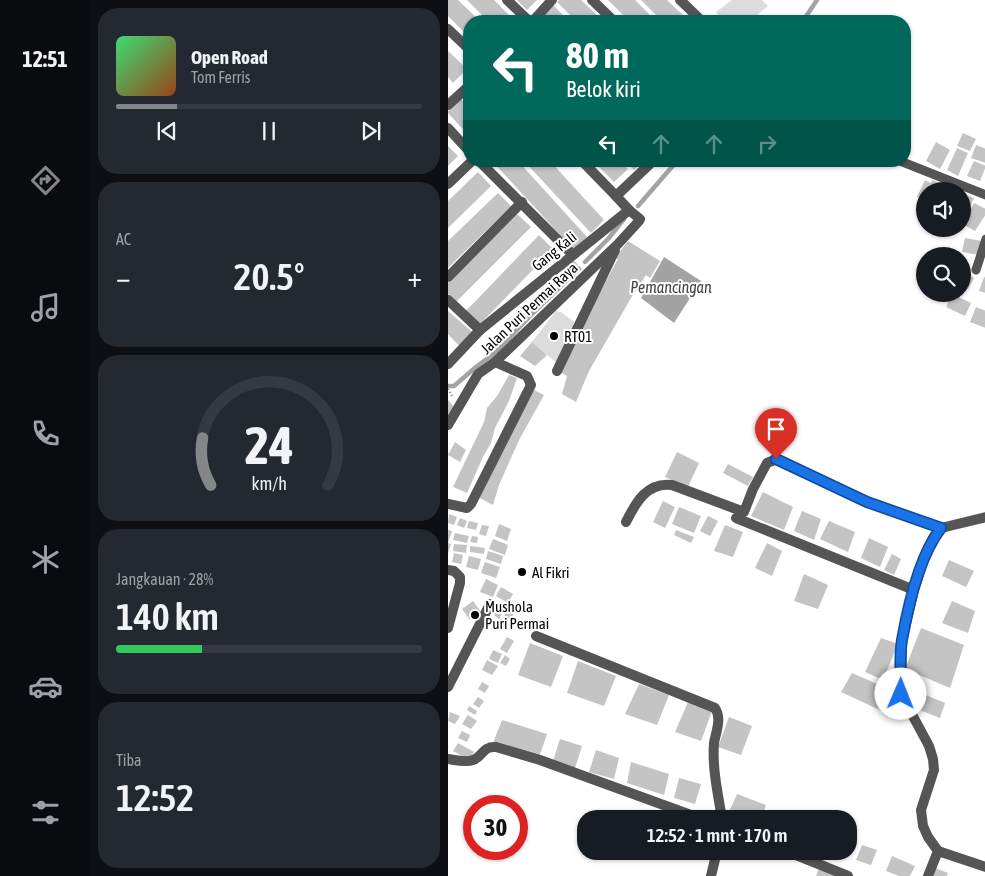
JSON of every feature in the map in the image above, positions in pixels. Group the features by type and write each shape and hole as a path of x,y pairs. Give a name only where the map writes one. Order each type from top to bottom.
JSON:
{"street":[{"path":"506,0 524,15"},
{"path":"537,15 552,0"},
{"path":"592,0 608,15"},
{"path":"680,0 696,15"},
{"path":"448,29 463,44"},
{"path":"448,105 463,91"},
{"path":"448,128 463,144"},
{"path":"448,184 466,167"},
{"path":"485,167 573,255"},
{"path":"588,167 629,210"},
{"path":"616,196 647,167"},
{"path":"448,278 522,202"},
{"name":"Jalan Puri Permai Raya","path":"448,425 478,374 495,362 618,244 640,219 629,210"},
{"name":"Gang Kali","path":"448,364 480,330 629,210"},
{"path":"557,371 618,244"},
{"path":"448,300 480,330"},
{"path":"448,504 467,508 471,504 531,385 527,376 495,362"},
{"path":"626,522 633,508 644,494 652,488 665,484 744,512 753,489 767,463 776,459 867,502 941,528 986,517"},
{"path":"736,518 914,590"},
{"path":"941,528 933,538 926,553 914,590 902,641 901,694 929,746 933,759 934,770 921,810 923,826 928,837 938,851 986,867"},
{"path":"448,570 454,571 460,577 448,628"},
{"path":"448,687 490,604"},
{"path":"536,636 715,708 719,717 714,745 716,782 721,810"},
{"path":"448,759 471,761 490,746 496,747 540,760 677,810"},
{"path":"928,876 938,851"},
{"path":"711,876 715,860"},
{"path":"808,860 848,876"}],"lane":[{"path":"911,165 986,195"},
{"path":"976,270 986,240"}],"shaded area":[{"path":"732,0 762,0 768,6 757,15 718,15 716,12"},
{"name":"RT01","path":"556,311 561,312 574,322 575,330 558,364 532,342"}],"water":[{"name":"Pemancingan","path":"664,257 701,281 674,323 641,298"}],"building":[{"path":"448,0 458,0 474,15 463,15 463,31 448,16"},
{"path":"467,0 494,0 509,15 482,15"},
{"path":"517,0 537,0 527,10"},
{"path":"559,0 581,0 597,15 570,15 557,2"},
{"path":"608,0 635,0 650,15 623,15"},
{"path":"641,0 667,0 683,15 656,15"},
{"path":"553,5 563,15 542,15"},
{"path":"448,51 463,65 463,73 453,83 448,77"},
{"path":"461,99 463,102 463,129 448,113"},
{"path":"963,133 976,139 970,151 957,146"},
{"path":"936,142 950,150 940,169 926,161"},
{"path":"976,145 986,149 986,163 971,158"},
{"path":"448,146 458,156 448,166"},
{"path":"957,148 968,153 958,176 947,170"},
{"path":"974,161 986,166 980,181 967,176"},
{"path":"498,167 523,167 587,237 574,250"},
{"path":"530,167 555,167 604,220 591,233"},
{"path":"599,167 626,167 628,169 614,182"},
{"path":"478,172 491,186 448,228 448,201"},
{"path":"498,193 511,206 448,268 448,241"},
{"path":"974,203 986,209 986,214 975,231 971,229 971,208"},
{"path":"517,214 531,227 456,302 448,294 448,283"},
{"path":"539,235 553,249 480,324 466,311"},
{"path":"965,238 982,241 979,255 971,254 971,247 963,247"},
{"path":"628,241 660,261 650,278 646,275 631,298 589,371 576,402 562,394 567,376 559,371 618,259 615,258"},
{"path":"572,258 578,265 569,274 562,269"},
{"path":"984,277 986,278 986,293 979,291"},
{"path":"948,302 971,303 965,316 946,307"},
{"path":"976,307 986,311 986,328 970,322"},
{"path":"448,311 478,337 465,352 448,334"},
{"path":"532,342 547,355 535,366 520,356"},
{"path":"509,375 517,378 509,401 495,428 491,443 467,493 453,487 484,422 487,408 497,396"},
{"path":"532,389 544,395 519,440 499,485 493,505 478,497"},
{"path":"448,400 456,409 448,423"},
{"path":"455,442 466,450 460,462 448,455"},
{"path":"677,452 699,463 688,487 665,477"},
{"path":"728,464 753,477 748,486 723,473"},
{"path":"763,492 793,507 784,530 751,516"},
{"path":"663,501 675,507 665,528 653,522"},
{"path":"679,507 701,516 694,533 672,524"},
{"path":"802,511 821,519 814,540 794,531"},
{"path":"449,514 457,517 454,525 448,523"},
{"path":"708,516 718,521 710,536 700,531"},
{"path":"460,518 467,521 464,528 457,525"},
{"path":"469,521 478,523 476,530 467,528"},
{"path":"829,521 855,532 848,552 820,539"},
{"path":"499,524 511,529 507,541 495,536"},
{"path":"482,525 489,526 486,536 479,534"},
{"path":"725,525 743,532 733,557 714,551"},
{"path":"448,530 452,531 448,543"},
{"path":"676,530 694,537 691,543 674,535"},
{"path":"455,533 469,536 467,543 453,540"},
{"path":"472,536 478,537 477,543 470,542"},
{"path":"869,538 888,547 880,567 861,558"},
{"path":"493,539 508,545 505,555 489,549"},
{"path":"767,543 782,551 772,576 755,568"},
{"path":"454,544 467,545 466,553 453,551"},
{"path":"470,546 485,548 484,554 470,552"},
{"path":"488,551 503,556 501,564 486,559"},
{"path":"454,553 463,555 461,564 452,562"},
{"path":"892,554 901,559 894,575 884,570"},
{"path":"469,556 481,559 478,570 466,567"},
{"path":"949,560 974,571 966,587 942,576"},
{"path":"485,562 500,567 496,578 481,573"},
{"path":"804,574 828,585 818,609 794,601"},
{"path":"486,579 498,585 493,597 480,592"},
{"path":"501,587 513,594 508,603 496,596"},
{"path":"473,601 481,612 470,620 462,609"},
{"path":"952,601 975,611 968,633 942,623"},
{"path":"508,608 515,612 510,620 504,617"},
{"path":"498,609 503,612 499,619 494,615"},
{"path":"921,628 964,645 950,688 905,669"},
{"path":"507,637 514,641 507,653 500,649"},
{"path":"881,638 898,644 883,680 865,672"},
{"path":"530,643 563,656 551,687 518,675"},
{"path":"493,650 502,654 498,663 489,659"},
{"path":"505,655 510,659 506,666 500,663"},
{"path":"487,660 498,666 492,675 482,670"},
{"path":"578,661 616,676 604,706 567,693"},
{"path":"852,673 893,691 884,712 841,692"},
{"path":"482,682 489,686 485,693 478,689"},
{"path":"639,684 669,695 657,725 625,714"},
{"path":"919,692 945,703 940,718 912,707"},
{"path":"478,697 484,701 479,708 473,704"},
{"path":"688,702 712,711 701,741 675,732"},
{"path":"469,706 477,711 475,715 467,710"},
{"path":"450,712 460,716 455,724 448,721"},
{"path":"468,715 477,721 471,729 462,724"},
{"path":"729,717 752,726 741,755 718,747"},
{"path":"502,720 547,734 539,757 493,743"},
{"path":"462,731 470,735 467,742 458,738"},
{"path":"560,739 582,746 575,768 553,761"},
{"path":"458,743 474,752 469,760 453,751"},
{"path":"596,750 619,758 614,779 589,772"},
{"path":"631,762 669,774 664,795 627,783"},
{"path":"679,778 701,784 695,804 674,798"},
{"path":"737,794 766,805 764,810 730,810"},
{"path":"862,845 877,850 871,865 856,860"},
{"path":"892,856 915,866 910,876 899,876 886,871"},
{"path":"820,865 842,876 816,876"},
{"path":"935,868 948,873 947,876 932,876"}],"waterway":[{"path":"807,15 817,0"},
{"path":"638,206 672,167"},
{"path":"585,262 608,239 624,219"},
{"path":"448,386 454,386 496,352 579,269"}],"place":[{"name":"RT01","path":"554,336"},
{"name":"Al Fikri","path":"522,572"},
{"name":"Mushola Puri Permai","path":"475,615"}],"route":[{"path":"776,459 867,502 941,528 933,538 926,553 914,590 902,641 901,694"}]}
